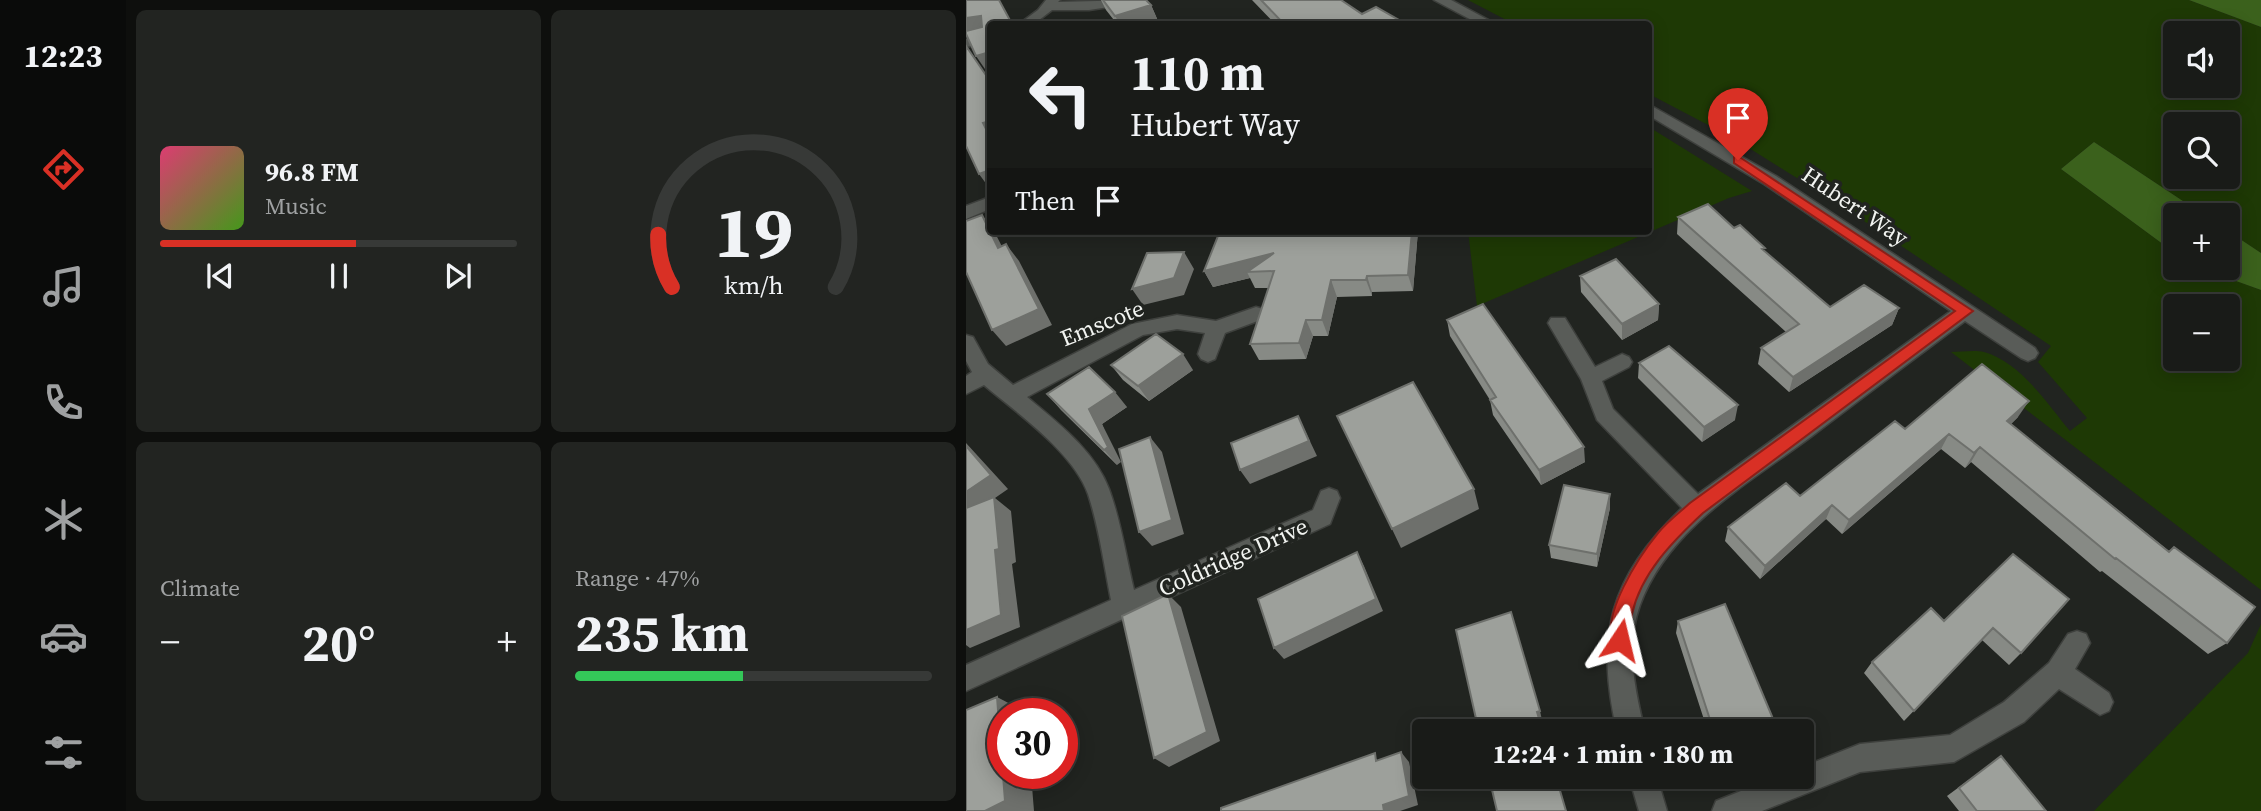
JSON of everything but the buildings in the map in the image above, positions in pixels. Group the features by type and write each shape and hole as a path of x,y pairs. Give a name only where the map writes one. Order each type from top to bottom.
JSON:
{"street":[{"path":"1029,21 1051,3 1089,6 1129,0"},
{"path":"1441,0 1483,21"},
{"path":"966,43 987,39"},
{"name":"Hubert Way","path":"1652,110 1770,180 2028,353"},
{"path":"966,213 987,204"},
{"path":"1627,719 1617,666 1623,614 1640,571 1666,537 1697,508 1965,311"},
{"name":"Emscote","path":"1012,395 1057,369 1139,330 1177,322 1217,328 1256,314"},
{"path":"1558,323 1591,378 1604,414 1697,508"},
{"path":"1208,354 1217,328"},
{"path":"966,342 981,370 1012,395 1079,460 1098,490 1125,605"},
{"path":"1591,378 1622,362"},
{"path":"966,386 985,374"},
{"name":"Coldridge Drive","path":"966,678 1322,517 1329,498"},
{"path":"1726,811 1860,758 1954,748 2014,712 2058,672 2077,643"},
{"path":"2058,672 2100,702"},
{"path":"1647,789 1653,811"}],"green space":[{"path":"1468,0 2189,0 2261,27 2261,253 2240,239 2240,203 2186,203 2165,189 2240,189 2240,112 2163,112 2163,188 2094,142 2061,169 2163,244 2163,280 2233,280 2261,290 2261,590 1951,352 1984,352 1997,357 2032,385 2070,431 2087,418 2038,362 2051,346 1837,203 1733,138 1652,96 1652,21 1508,21"},
{"path":"2189,0 2261,0 2261,27"},
{"path":"1652,129 1752,191 1652,231"},
{"path":"2094,142 2186,203 2163,203 2163,244 2061,169"},
{"path":"1468,235 1643,235 1477,306"},
{"path":"2240,239 2261,253 2261,290 2233,280 2240,280"},
{"path":"2261,624 2261,811 2094,811 2248,653"}],"route":[{"path":"1620,640 1623,614 1640,571 1666,537 1697,508 1965,311 1831,219 1738,160"}]}
